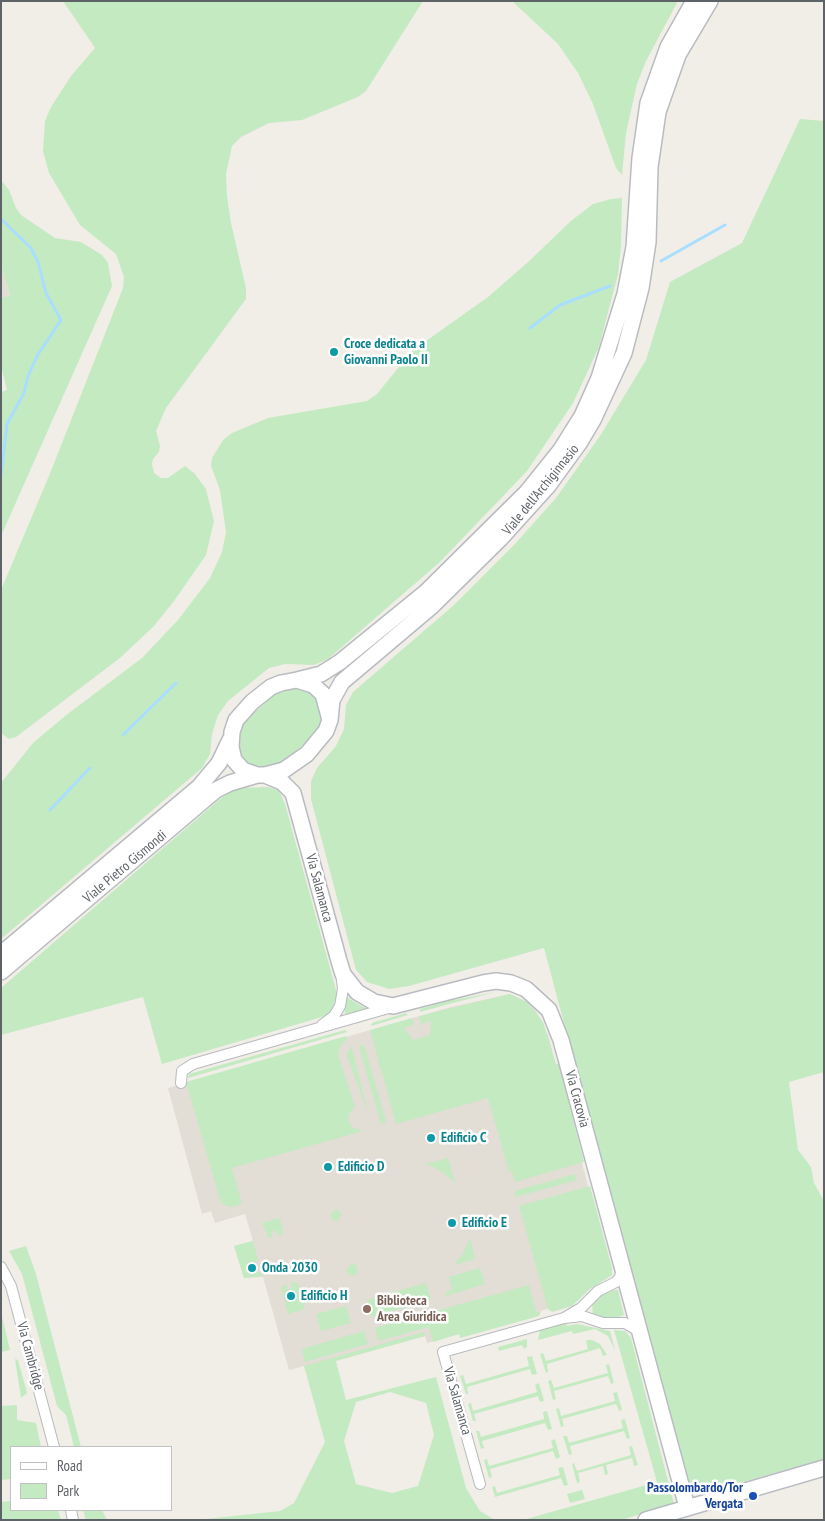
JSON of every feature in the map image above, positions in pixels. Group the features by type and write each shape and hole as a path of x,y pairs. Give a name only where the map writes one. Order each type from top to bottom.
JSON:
{"street":[{"name":"Viale dell'Archiginnasio","path":"297,680 321,674 340,662 426,592 526,492 560,450 582,416 608,353 628,279 636,225 641,145 648,103 668,47 694,1"},
{"name":"Viale dell'Archiginnasio","path":"330,720 332,700 342,682 432,606 501,538 569,458 600,407 624,353 641,288 647,250 650,167 658,112 678,55 710,1"},
{"path":"297,680 308,683 320,691 327,703 330,720 324,735 300,764 297,774 300,814 293,793 282,782 243,770 236,764 230,740 236,720 252,702 275,685 297,680"},
{"name":"Viale Pietro Gismondi","path":"1,954 199,787 220,762 230,740"},
{"path":"261,775 288,768 307,754"},
{"name":"Viale Pietro Gismondi","path":"1,972 216,790 234,781 261,775"},
{"name":"Via Salamanca","path":"300,814 339,961"},
{"path":"310,1031 331,1019 340,1006 342,989 339,961"},
{"name":"Via Cracovia","path":"339,961 349,984 365,998 385,1006 402,1004 483,983 496,982 511,983 526,989 548,1010 561,1040 687,1507"},
{"path":"181,1083 181,1074 186,1066 402,1004"},
{"name":"Via Cambridge","path":"1,1267 14,1294 54,1446"},
{"name":"Via Salamanca","path":"564,1318 581,1308 596,1293 608,1288 620,1277 622,1267"},
{"path":"608,1288 622,1288 631,1301 626,1318 614,1323"},
{"name":"Via Salamanca","path":"480,1484 443,1352 564,1318 582,1316 603,1323 627,1324 639,1331"},
{"path":"646,1520 824,1468"}],"shaded area":[{"path":"1,265 10,296 1,298"},
{"path":"510,994 527,1002 536,1011 548,1035 605,1250 565,1304 427,1343 425,1336 305,1369 304,1366 289,1370 263,1277 244,1278 234,1246 253,1241 245,1214 215,1223 211,1211 202,1214 168,1088 451,1007"}],"green space":[{"path":"63,1 423,1 366,91 358,97 302,120 269,123 241,137 232,146 226,174 227,196 231,223 246,288 246,299 166,408 156,431 160,446 159,452 153,459 152,464 154,473 161,478 168,478 185,466 195,474 206,489 214,521 206,555 154,626 120,658 16,737 9,739 1,733 1,590 51,471 123,288 124,277 116,254 80,225 49,173 43,151 45,121 51,107 71,76 95,48"},
{"path":"512,1 678,1 646,61 637,84 626,133 622,175 616,168 593,104 578,73 558,44"},
{"path":"800,119 824,121 824,1072 789,1082 798,1150 811,1167 814,1183 824,1201 824,1459 700,1494 688,1488 544,948 409,986 389,989 367,982 356,970 311,799 311,781 317,768 336,746 344,729 346,705 353,692 454,605 514,545 556,498 600,436 646,360 670,282 742,243"},
{"path":"1,180 9,190 21,215 55,238 81,242 102,255 108,263 112,286 1,536 1,392 7,390 1,366 1,298 10,296 1,265"},
{"path":"622,198 621,246 618,274 599,347 573,403 527,471 440,562 328,659 314,665 285,664 269,668 228,701 218,715 212,734 210,754 202,768 1,939 1,783 33,743 65,716 142,658 178,620 210,578 222,552 226,532 220,490 211,466 212,458 223,440 232,433 268,418 367,401 377,394 412,351 488,297 571,221 593,204"},
{"path":"297,688 307,691 318,702 322,711 322,721 318,731 284,762 266,769 253,766 244,759 239,750 238,738 241,726 276,694 288,689"},
{"path":"268,787 279,790 285,804 336,990 337,998 329,1015 162,1064 143,997 1,1035 1,988 220,799 237,788"},
{"path":"496,992 420,1012 420,1009 448,1001"},
{"path":"510,994 527,1002 543,1022 556,1064 559,1064 584,1162 515,1182 512,1171 509,1172 488,1098 396,1124 370,1030 412,1018 414,1025 404,1028 413,1040 430,1035 431,1021 421,1024 419,1016"},
{"path":"347,997 372,1011 346,1015 344,1010"},
{"path":"406,1013 408,1015 371,1026 372,1023"},
{"path":"345,1030 347,1032 188,1078 189,1074"},
{"path":"346,1036 347,1039 339,1048 338,1055 355,1107 350,1112 348,1119 352,1127 363,1131 232,1168 242,1204 231,1207 224,1205 220,1200 186,1082"},
{"path":"364,1045 386,1122 381,1124 359,1046"},
{"path":"352,1048 368,1113 347,1056 348,1051"},
{"path":"448,1158 455,1182 439,1170 426,1164"},
{"path":"575,1174 577,1180 516,1197 515,1191"},
{"path":"590,1186 612,1268 612,1275 590,1289 572,1306 552,1312 548,1309 519,1206"},
{"path":"336,1209 342,1214 338,1221 333,1220 330,1215"},
{"path":"280,1218 283,1234 278,1236 276,1230 271,1232 273,1238 269,1238 262,1223"},
{"path":"470,1238 475,1259 454,1265 463,1254"},
{"path":"253,1241 258,1260 246,1268 247,1273 262,1272 263,1276 244,1278 234,1246"},
{"path":"26,1246 36,1274 81,1446 74,1446 66,1415 57,1406 22,1274 9,1251"},
{"path":"352,1263 356,1265 358,1271 356,1275 351,1276 346,1270"},
{"path":"480,1268 485,1284 446,1296 445,1292 452,1290 449,1277"},
{"path":"291,1282 298,1283 305,1309 288,1314 281,1288 286,1284 288,1290 292,1288"},
{"path":"426,1283 431,1300 371,1317 367,1300"},
{"path":"529,1285 536,1312 541,1311 539,1316 460,1338 459,1334 433,1342 429,1327 378,1341 375,1328"},
{"path":"618,1290 624,1315 617,1318 605,1318 593,1315 592,1304 599,1296"},
{"path":"346,1306 351,1323 321,1331 316,1314"},
{"path":"1,1312 10,1350 1,1352"},
{"path":"566,1323 567,1326 577,1324 610,1331 615,1350 608,1336 595,1329 573,1334 572,1331 538,1340 540,1330"},
{"path":"614,1330 625,1331 631,1338 674,1504 621,1520 523,1520 657,1482"},
{"path":"364,1331 368,1344 305,1362 302,1351 305,1348"},
{"path":"424,1332 425,1336 336,1361 346,1400 436,1377 466,1488 480,1511 495,1520 197,1520 280,1511 294,1503 325,1442 304,1366","holes":["390,1392 426,1403 434,1435 418,1486 392,1493 356,1484 344,1441 356,1402"]},
{"path":"527,1339 527,1347 524,1349 522,1345 499,1351 498,1347"},
{"path":"586,1340 592,1340 600,1344 607,1355 603,1356 600,1348 547,1364 548,1372 546,1373 540,1354 543,1353 546,1361 588,1349"},
{"path":"532,1356 537,1374 532,1375 530,1369 467,1387 468,1394 466,1394 460,1376 463,1375 466,1384 529,1366 527,1357"},
{"path":"15,1359 18,1360 27,1393 21,1398"},
{"path":"609,1364 614,1383 611,1384 608,1376 554,1391 556,1399 553,1400 548,1381 551,1380 554,1388 608,1373 606,1365"},
{"path":"539,1383 544,1401 540,1402 538,1396 474,1414 476,1421 473,1421 468,1404 471,1403 473,1411 537,1392 535,1385"},
{"path":"617,1392 622,1410 619,1411 616,1404 562,1419 564,1426 561,1427 556,1409 559,1408 561,1416 615,1401 613,1393"},
{"path":"17,1405 17,1420 36,1423 41,1446 10,1446 10,1479 1,1480 1,1406"},
{"path":"547,1411 552,1429 548,1430 545,1423 482,1441 484,1448 481,1449 476,1431 479,1431 481,1437 544,1419 543,1412"},
{"path":"625,1419 630,1438 627,1439 624,1431 570,1446 572,1454 569,1455 563,1436 567,1436 569,1443 623,1428 621,1420"},
{"path":"555,1439 560,1457 556,1459 553,1451 490,1469 492,1477 489,1478 484,1460 487,1459 489,1466 553,1448 551,1441"},
{"path":"632,1446 638,1465 634,1466 632,1458 606,1465 608,1474 605,1475 603,1466 578,1473 580,1482 577,1483 572,1464 574,1463 577,1471 631,1455 629,1447"},
{"path":"563,1467 568,1485 564,1486 561,1478 495,1497 492,1487 495,1486 497,1493 560,1475 558,1468"},
{"path":"582,1490 585,1499 570,1503 567,1494"},
{"path":"10,1501 10,1511 58,1511 61,1520 1,1520 1,1502"},
{"path":"83,1511 102,1511 107,1520 86,1520"}],"waterway":[{"path":"1,219 31,248 38,262 46,293 61,320 37,356 28,376 24,393 7,424 1,477"},
{"path":"661,261 725,225"},
{"path":"530,328 560,305 610,286"},
{"path":"123,735 176,683"},
{"path":"50,810 90,768"}],"place":[{"name":"Croce dedicata a Giovanni Paolo II","path":"334,352"},
{"name":"Edificio C","path":"431,1138"},
{"name":"Edificio D","path":"328,1167"},
{"name":"Edificio E","path":"452,1223"},
{"name":"Onda 2030","path":"252,1268"},
{"name":"Edificio H","path":"291,1296"},
{"name":"Biblioteca Area Giuridica","path":"367,1309"},
{"name":"Passolombardo/Tor Vergata","path":"753,1496"}]}
